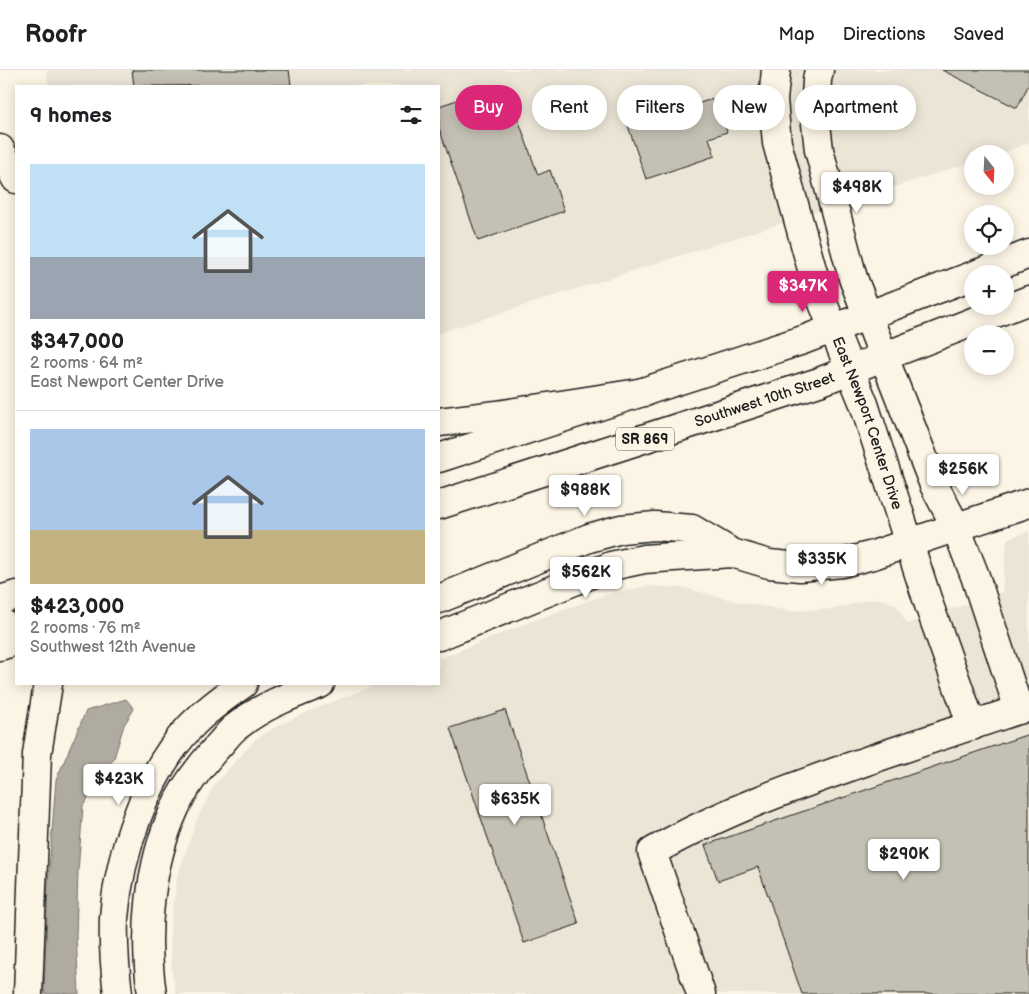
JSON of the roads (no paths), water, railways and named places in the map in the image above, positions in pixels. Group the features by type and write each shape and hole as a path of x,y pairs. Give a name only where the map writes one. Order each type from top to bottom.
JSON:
{"main road":[{"name":"East Newport Center Drive","path":"776,70 773,100 777,142 818,291 864,404 972,726"},
{"path":"701,994 652,852 683,834 764,798 1024,708 956,527 934,485 853,278 819,150 815,115 819,70"},
{"path":"0,149 15,177"},
{"path":"1000,265 1029,254"},
{"path":"440,458 833,329 964,279"},
{"name":"Southwest 10th Street","path":"440,505 762,401 850,370 1029,300"},
{"path":"440,422 645,392"},
{"path":"440,600 589,538 620,529 655,526 692,529 732,554 769,564 800,567 842,563 873,555 1029,502"},
{"path":"440,636 611,566 644,559 732,554"},
{"path":"0,600 15,595"},
{"path":"30,685 37,754"},
{"path":"28,994 37,754 48,685"},
{"path":"118,994 114,952 114,917 127,848 138,816 169,752 189,727 215,703 242,685"},
{"path":"152,994 149,976 148,916 158,856 175,808 203,762 235,727 264,708 318,685"}]}
